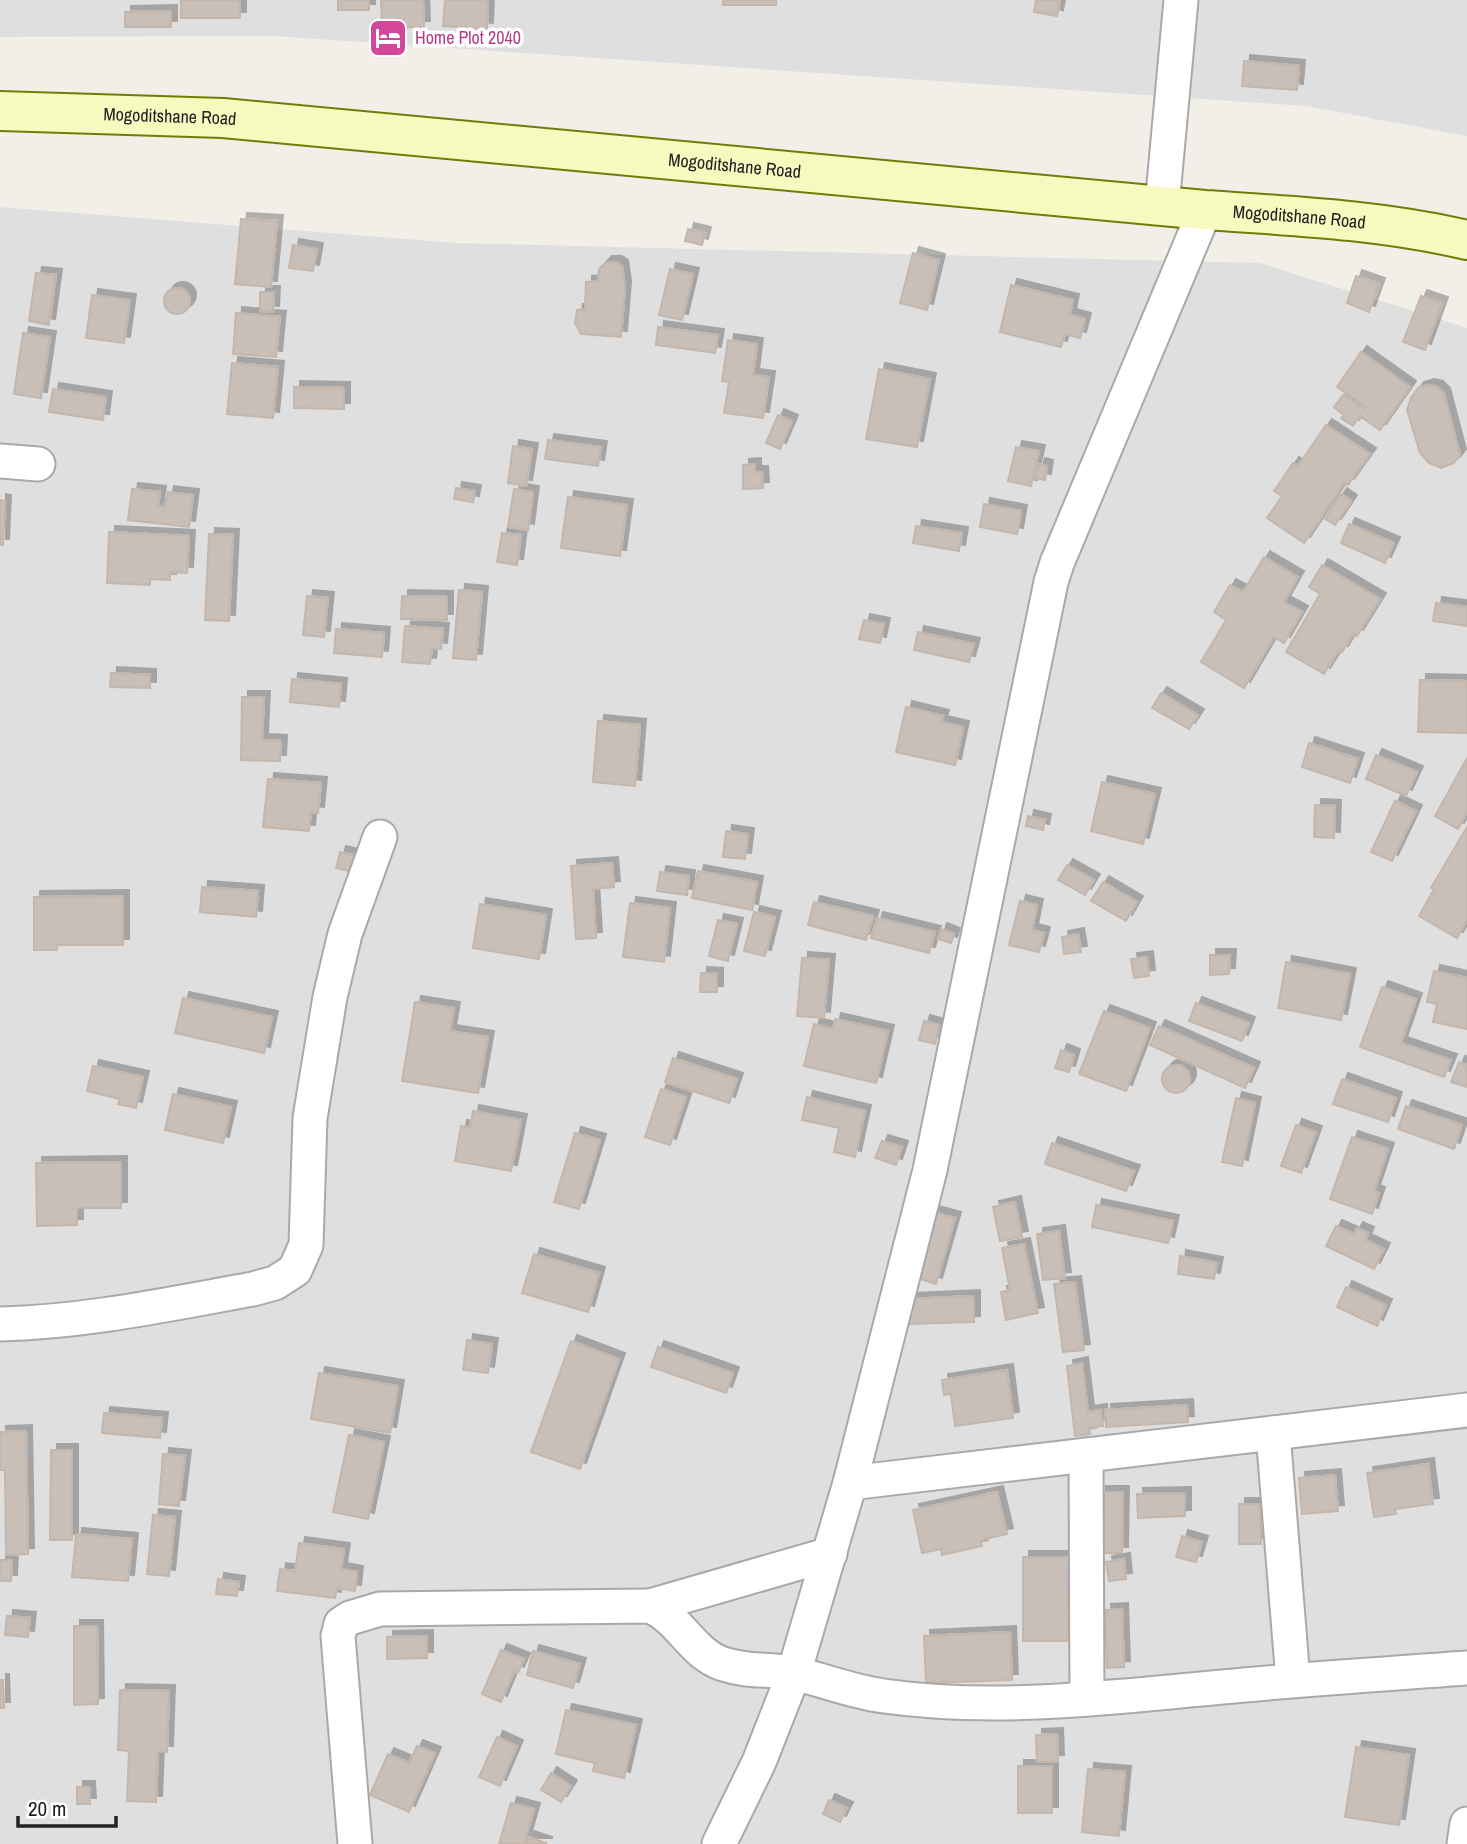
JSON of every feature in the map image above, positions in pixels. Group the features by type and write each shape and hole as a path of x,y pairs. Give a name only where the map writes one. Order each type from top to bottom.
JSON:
{"main road":[{"name":"Mogoditshane Road","path":"0,111 223,118 1205,210 1333,218 1390,224 1467,240"}],"street":[{"path":"1162,206 1181,0"},
{"path":"719,1844 759,1762 794,1673 850,1483 929,1170 1056,563 1205,210"},
{"path":"0,461 38,464"},
{"path":"0,1324 32,1324 113,1315 275,1283 295,1270 306,1245 310,1118 330,997 345,934 380,837"},
{"path":"850,1483 1467,1409 1467,1416"},
{"path":"1273,1433 1293,1680"},
{"path":"1086,1455 1087,1699"},
{"path":"355,1844 338,1636 341,1624 350,1618 380,1609 650,1606 830,1554"},
{"path":"650,1606 662,1611 699,1651 721,1663 750,1671 794,1673 882,1696 931,1701 996,1703 1087,1699 1293,1680 1467,1668"},
{"path":"1464,1844 1467,1824"}],"shaded area":[{"path":"0,0 1467,0 1467,136 1306,106 273,36 0,37"},
{"path":"0,207 456,243 1260,263 1467,328 1467,1844 0,1844"}],"building":[{"path":"181,0 240,0 240,18 181,18"},
{"path":"338,0 369,0 369,10 338,10"},
{"path":"381,0 423,0 424,27 382,28"},
{"path":"445,0 488,0 487,29 443,26"},
{"path":"723,0 776,0 776,5 723,5"},
{"path":"1036,0 1060,0 1057,16 1034,12"},
{"path":"171,11 171,27 125,27 125,12"},
{"path":"1244,61 1299,66 1297,90 1242,86"},
{"path":"241,219 277,221 271,287 235,284"},
{"path":"688,229 705,233 702,245 685,241"},
{"path":"293,245 317,249 313,271 289,268"},
{"path":"913,253 939,260 927,310 900,303"},
{"path":"606,262 616,262 622,266 625,287 621,337 581,334 575,323 577,310 585,309 586,282 598,281 599,269"},
{"path":"670,269 693,274 682,320 659,315"},
{"path":"36,273 56,275 49,325 29,321"},
{"path":"1356,276 1379,284 1369,312 1347,303"},
{"path":"1011,285 1073,300 1070,315 1085,319 1080,338 1065,334 1061,347 1000,332"},
{"path":"177,288 186,292 190,301 186,310 177,314 168,310 164,301 168,292"},
{"path":"260,292 274,292 273,312 260,311"},
{"path":"92,295 130,300 124,343 86,338"},
{"path":"1421,296 1442,303 1425,350 1403,342"},
{"path":"236,313 280,317 276,357 233,354"},
{"path":"658,327 718,335 715,353 656,345"},
{"path":"23,333 50,337 41,398 14,394"},
{"path":"728,340 757,344 753,375 769,377 763,418 724,413 729,382 722,381"},
{"path":"1361,352 1410,387 1380,430 1360,416 1353,426 1341,418 1344,415 1334,407 1343,395 1364,409 1366,407 1337,387"},
{"path":"232,363 278,367 273,418 227,414"},
{"path":"879,369 930,379 917,447 866,439"},
{"path":"1428,385 1437,387 1444,394 1460,455 1454,463 1441,468 1429,463 1420,453 1407,410 1418,388"},
{"path":"294,387 344,388 344,409 294,408"},
{"path":"53,389 106,397 103,420 49,412"},
{"path":"778,415 792,421 780,449 766,443"},
{"path":"1326,425 1370,454 1348,485 1344,483 1304,543 1267,518 1282,496 1274,491 1293,463 1298,466"},
{"path":"548,440 601,447 598,466 545,459"},
{"path":"513,446 532,449 526,486 508,483"},
{"path":"1016,447 1039,451 1031,486 1008,481"},
{"path":"755,464 755,472 762,472 763,488 743,489 743,465"},
{"path":"1039,464 1047,466 1045,480 1035,478"},
{"path":"456,488 475,491 473,502 454,499"},
{"path":"132,489 160,492 158,506 165,507 168,492 193,495 189,527 128,520"},
{"path":"514,489 533,492 528,530 508,527"},
{"path":"1341,494 1351,501 1335,525 1325,519"},
{"path":"568,497 627,505 620,556 561,548"},
{"path":"0,500 5,501 3,545 0,545"},
{"path":"984,504 1021,511 1017,534 980,527"},
{"path":"1349,524 1394,543 1385,563 1341,543"},
{"path":"916,526 962,533 959,551 913,543"},
{"path":"109,532 189,536 187,573 170,572 170,580 150,579 150,585 107,583"},
{"path":"502,533 521,535 517,565 497,562"},
{"path":"209,534 233,535 229,621 205,620"},
{"path":"1264,557 1298,577 1284,602 1302,612 1284,643 1274,637 1244,688 1201,662 1226,620 1214,612 1230,585 1243,592"},
{"path":"1322,565 1380,599 1357,636 1353,634 1342,652 1339,650 1324,674 1286,652 1320,594 1309,587"},
{"path":"459,590 482,592 476,660 453,658"},
{"path":"307,596 328,598 324,637 303,635"},
{"path":"402,596 447,597 447,620 401,619"},
{"path":"1436,603 1467,607 1467,626 1433,621"},
{"path":"864,620 884,624 880,643 859,639"},
{"path":"405,626 443,629 441,649 432,648 430,664 402,662"},
{"path":"336,629 384,633 382,657 334,653"},
{"path":"918,632 974,644 969,662 914,650"},
{"path":"111,673 150,675 150,688 110,687"},
{"path":"292,679 341,684 339,707 290,702"},
{"path":"1420,680 1467,681 1467,733 1418,732"},
{"path":"1161,693 1198,715 1189,729 1152,708"},
{"path":"242,697 264,697 262,740 281,741 280,761 241,760"},
{"path":"906,707 943,716 941,722 963,727 955,765 896,752"},
{"path":"598,721 640,725 635,786 593,782"},
{"path":"1309,743 1358,759 1350,783 1302,767"},
{"path":"1376,755 1417,772 1406,796 1366,779"},
{"path":"1467,758 1467,812 1458,829 1435,816"},
{"path":"268,779 321,783 318,813 311,812 309,831 263,827"},
{"path":"1102,782 1155,794 1143,844 1091,831"},
{"path":"1395,801 1416,811 1392,861 1371,852"},
{"path":"1315,805 1335,806 1334,838 1314,837"},
{"path":"1028,816 1045,820 1043,830 1026,826"},
{"path":"1467,827 1467,920 1457,938 1419,916 1434,889 1431,888"},
{"path":"726,831 748,834 745,859 723,857"},
{"path":"340,852 357,856 353,872 336,868"},
{"path":"612,863 614,887 593,889 596,938 576,939 571,866"},
{"path":"1067,865 1094,880 1085,895 1058,880"},
{"path":"698,871 757,882 752,910 692,898"},
{"path":"660,872 689,876 687,895 657,891"},
{"path":"1103,882 1137,902 1126,921 1091,901"},
{"path":"202,887 258,891 256,917 200,912"},
{"path":"123,896 123,945 57,945 57,950 34,950 34,897"},
{"path":"1020,901 1037,905 1032,930 1044,933 1039,952 1009,945"},
{"path":"814,902 873,916 866,940 808,925"},
{"path":"630,903 670,908 664,962 623,957"},
{"path":"480,904 546,915 539,959 473,948"},
{"path":"754,912 775,917 765,956 744,951"},
{"path":"877,918 935,932 929,953 871,938"},
{"path":"718,920 737,924 728,961 709,956"},
{"path":"941,929 954,934 951,943 938,939"},
{"path":"1078,934 1081,952 1064,954 1062,937"},
{"path":"1210,955 1230,955 1229,974 1210,975"},
{"path":"1147,957 1149,976 1134,978 1131,959"},
{"path":"802,958 829,960 824,1018 797,1016"},
{"path":"1286,962 1350,974 1341,1020 1278,1008"},
{"path":"1434,971 1467,978 1467,1029 1433,1022 1437,1004 1427,1002"},
{"path":"701,973 717,974 717,992 700,992"},
{"path":"1382,987 1416,999 1401,1043 1451,1060 1444,1077 1360,1047"},
{"path":"183,998 272,1017 264,1053 175,1033"},
{"path":"415,1002 454,1008 450,1031 488,1037 478,1093 402,1081"},
{"path":"1196,1003 1249,1023 1242,1041 1189,1021"},
{"path":"1104,1011 1150,1028 1126,1091 1079,1074"},
{"path":"835,1019 888,1031 876,1083 804,1066 814,1024 833,1029"},
{"path":"924,1021 939,1025 935,1044 919,1040"},
{"path":"1159,1026 1254,1068 1245,1088 1150,1045"},
{"path":"1061,1050 1074,1055 1069,1072 1055,1068"},
{"path":"673,1058 737,1079 729,1103 665,1082"},
{"path":"1459,1062 1467,1065 1467,1087 1451,1082"},
{"path":"1176,1065 1186,1069 1190,1079 1186,1089 1176,1093 1166,1089 1162,1079 1166,1069"},
{"path":"93,1066 143,1077 136,1108 118,1104 120,1099 87,1091"},
{"path":"1342,1079 1396,1098 1388,1122 1333,1104"},
{"path":"661,1089 686,1097 670,1145 645,1137"},
{"path":"173,1094 231,1107 223,1143 165,1130"},
{"path":"807,1097 865,1111 855,1157 834,1152 839,1128 802,1120"},
{"path":"1236,1098 1255,1103 1242,1166 1222,1162"},
{"path":"1406,1106 1462,1125 1454,1149 1398,1129"},
{"path":"473,1111 521,1120 511,1171 455,1161 461,1126 470,1128"},
{"path":"1296,1125 1316,1132 1301,1173 1281,1166"},
{"path":"575,1133 600,1140 579,1209 554,1202"},
{"path":"1352,1137 1388,1149 1374,1191 1379,1193 1372,1214 1330,1199"},
{"path":"882,1141 902,1147 896,1165 875,1158"},
{"path":"1052,1143 1134,1171 1126,1191 1045,1164"},
{"path":"121,1162 121,1208 77,1208 77,1225 37,1226 36,1163"},
{"path":"1015,1202 1022,1237 1000,1241 993,1207"},
{"path":"1096,1205 1173,1221 1168,1243 1092,1227"},
{"path":"933,1212 955,1218 936,1284 914,1277"},
{"path":"1336,1226 1354,1234 1357,1228 1368,1233 1365,1240 1384,1249 1374,1269 1326,1246"},
{"path":"1059,1231 1065,1278 1043,1280 1037,1234"},
{"path":"1024,1244 1038,1313 1006,1320 1001,1292 1010,1290 1002,1248"},
{"path":"534,1254 599,1273 588,1312 522,1293"},
{"path":"1180,1256 1217,1263 1214,1279 1178,1274"},
{"path":"1075,1282 1084,1350 1063,1352 1054,1284"},
{"path":"1346,1287 1386,1305 1377,1326 1337,1307"},
{"path":"974,1296 974,1322 908,1324 907,1299"},
{"path":"467,1340 492,1344 488,1373 463,1370"},
{"path":"571,1341 619,1359 580,1469 531,1452"},
{"path":"658,1347 733,1373 726,1393 651,1367"},
{"path":"1082,1363 1088,1412 1101,1410 1103,1426 1089,1428 1090,1434 1075,1436 1067,1366"},
{"path":"1007,1370 1013,1418 955,1426 951,1394 944,1395 942,1380"},
{"path":"319,1373 398,1386 390,1433 311,1419"},
{"path":"1187,1405 1188,1422 1106,1427 1105,1410"},
{"path":"104,1413 162,1418 160,1438 102,1433"},
{"path":"26,1431 28,1554 6,1555 5,1470 0,1470 0,1432"},
{"path":"349,1435 384,1442 368,1519 333,1512"},
{"path":"51,1450 72,1450 72,1540 50,1540"},
{"path":"163,1454 185,1456 179,1506 159,1504"},
{"path":"1428,1464 1433,1504 1395,1509 1396,1514 1374,1517 1367,1473"},
{"path":"1335,1475 1338,1511 1302,1514 1299,1478"},
{"path":"997,1492 1007,1534 981,1540 982,1546 942,1555 941,1549 922,1553 913,1510"},
{"path":"1100,1492 1123,1492 1122,1553 1099,1553"},
{"path":"1185,1493 1185,1516 1138,1518 1137,1494"},
{"path":"1239,1504 1260,1504 1261,1544 1239,1544"},
{"path":"153,1515 175,1517 169,1576 147,1574"},
{"path":"76,1534 132,1539 128,1581 72,1577"},
{"path":"1182,1536 1202,1542 1196,1562 1176,1557"},
{"path":"299,1543 344,1549 341,1569 357,1572 355,1591 337,1588 335,1598 277,1591 280,1569 295,1571"},
{"path":"1023,1557 1068,1557 1068,1641 1023,1641"},
{"path":"1124,1559 1126,1579 1109,1581 1106,1562"},
{"path":"0,1560 12,1560 11,1581 0,1581"},
{"path":"218,1579 239,1582 237,1596 216,1594"},
{"path":"1122,1609 1124,1667 1107,1668 1105,1610"},
{"path":"7,1616 30,1618 28,1637 5,1635"},
{"path":"74,1626 97,1626 98,1704 74,1705"},
{"path":"1010,1632 1012,1680 926,1683 924,1636"},
{"path":"427,1636 427,1658 387,1659 387,1637"},
{"path":"501,1650 524,1659 518,1673 514,1671 501,1702 482,1694"},
{"path":"533,1651 580,1664 573,1688 527,1675"},
{"path":"0,1680 3,1680 4,1708 0,1708"},
{"path":"120,1690 169,1691 167,1752 158,1752 156,1802 127,1801 129,1751 118,1750"},
{"path":"566,1710 636,1725 624,1778 593,1771 595,1763 556,1754"},
{"path":"1057,1734 1058,1761 1037,1762 1036,1735"},
{"path":"497,1737 517,1746 500,1786 479,1777"},
{"path":"417,1746 435,1753 409,1812 370,1795 388,1754 409,1763"},
{"path":"1356,1747 1409,1755 1399,1825 1345,1817"},
{"path":"1018,1766 1052,1766 1052,1813 1018,1813"},
{"path":"1088,1769 1125,1772 1119,1836 1082,1832"},
{"path":"551,1773 571,1786 561,1802 541,1790"},
{"path":"77,1787 89,1787 90,1804 77,1804"},
{"path":"829,1800 847,1808 840,1822 823,1814"},
{"path":"511,1803 534,1809 524,1844 499,1844"},
{"path":"528,1837 546,1843 546,1844 526,1844"}],"place":[{"name":"Home Plot 2040","path":"388,38"}]}
